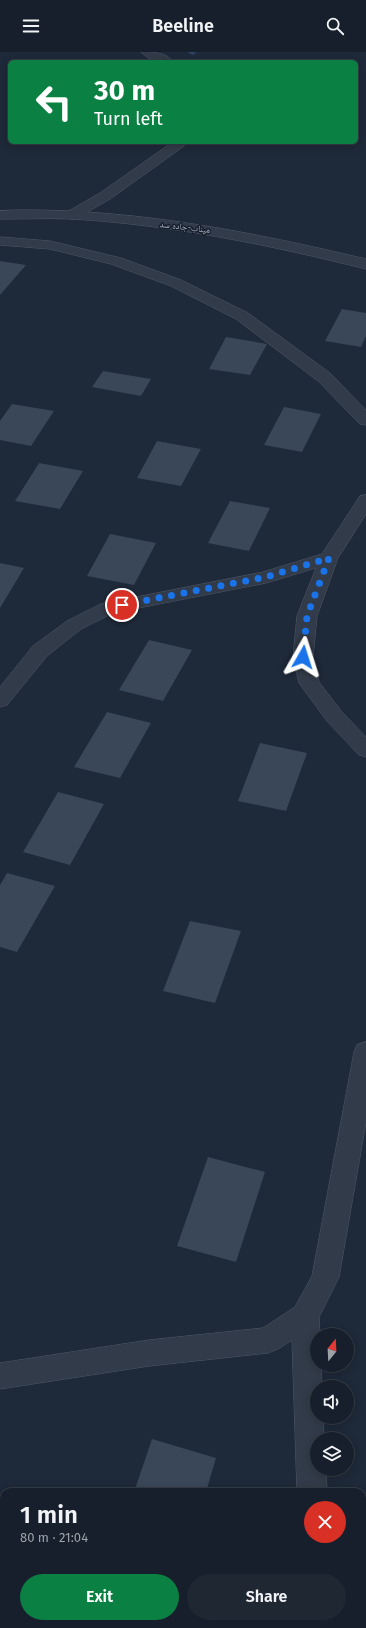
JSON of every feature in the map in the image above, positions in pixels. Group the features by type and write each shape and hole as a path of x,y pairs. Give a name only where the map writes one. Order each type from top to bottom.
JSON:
{"street":[{"path":"147,52 166,60"},
{"path":"72,215 105,196 171,151 177,146 177,144"},
{"name":"میناب-جاده سد","path":"0,215 72,215 224,232 297,247 366,264"},
{"path":"0,241 50,246 116,261 176,283 242,316 324,377 366,420"},
{"path":"366,500 329,558 307,616 303,657 309,683 334,716 366,750"},
{"path":"0,700 40,651 74,625 108,608 266,577 329,558"},
{"path":"312,1488 305,1316 325,1277 366,1052"},
{"path":"0,1376 149,1353 268,1340 305,1316"}],"building":[{"path":"0,261 26,265 0,295"},
{"path":"342,309 366,313 366,336 361,347 325,341"},
{"path":"226,337 267,344 250,375 209,369"},
{"path":"103,371 151,379 141,396 92,387"},
{"path":"12,404 54,411 31,446 0,440 0,421"},
{"path":"284,407 321,414 302,452 264,445"},
{"path":"157,441 201,449 181,486 137,478"},
{"path":"39,463 83,471 60,509 15,501"},
{"path":"230,501 270,508 249,551 208,543"},
{"path":"110,534 156,543 134,585 87,576"},
{"path":"0,563 24,568 0,608"},
{"path":"149,640 192,650 163,701 119,690"},
{"path":"107,712 151,723 120,778 74,767"},
{"path":"260,743 307,753 286,811 238,801"},
{"path":"58,792 104,804 70,865 23,852"},
{"path":"7,873 55,886 17,952 0,947 0,885"},
{"path":"190,921 241,931 215,1003 163,991"},
{"path":"208,1157 265,1172 236,1262 177,1246"},
{"path":"152,1439 216,1458 207,1488 135,1488"}],"route":[{"path":"122,605 266,577 329,558 307,616 303,657"}]}
